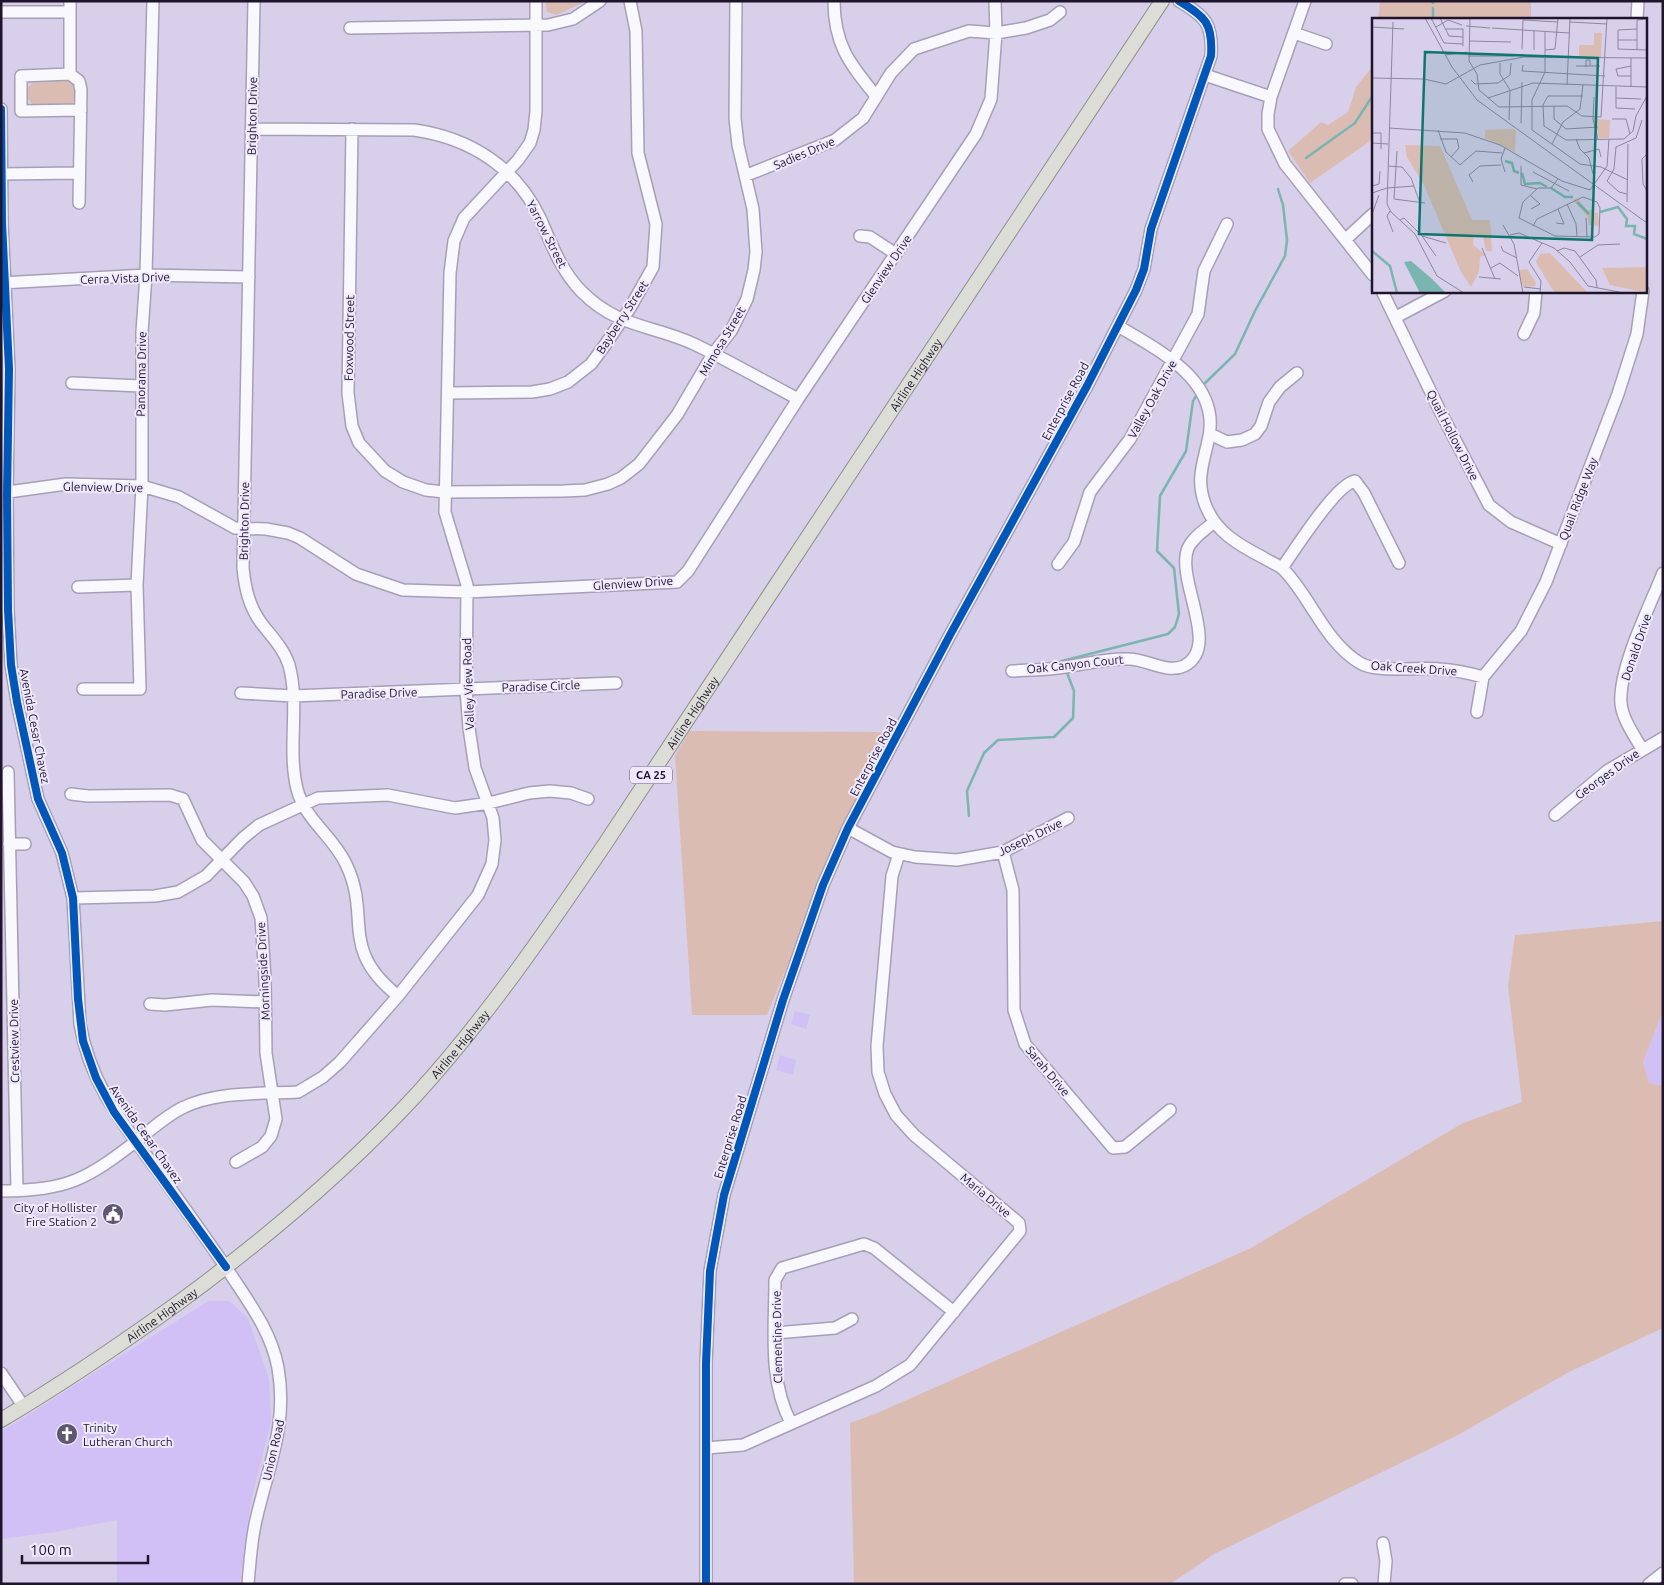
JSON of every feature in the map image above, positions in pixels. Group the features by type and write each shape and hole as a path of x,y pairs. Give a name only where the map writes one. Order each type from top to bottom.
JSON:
{"main road":[{"name":"Airline Highway","path":"1,1420 126,1340 226,1267 312,1198 350,1164 418,1093 505,987 605,844 1162,1"}],"street":[{"name":"Panorama Drive","path":"83,689 140,689 137,585 142,486 141,386 146,275 153,1"},
{"name":"Brighton Drive","path":"254,1 243,568 247,592 258,618 287,660 293,696 293,769 302,804 346,864 355,891 358,931 362,953 376,976 398,996"},
{"name":"Valley View Road","path":"1,1191 55,1187 87,1176 167,1118 195,1103 220,1098 298,1092 323,1077 340,1062 398,996 458,922 485,883 492,864 495,840 489,803 475,768 471,747 466,690 467,592 464,568 447,522 444,492 450,273 454,241 468,212 508,172 525,150 534,130 536,111 536,1"},
{"path":"350,28 536,26 566,22 587,11 600,1"},
{"name":"Bayberry Street","path":"448,393 532,392 562,385 578,376 590,364 622,320 653,267 656,224 638,153 636,31 630,1"},
{"name":"Mimosa Street","path":"444,492 585,490 608,484 621,478 636,468 653,448 677,415 713,354 737,320 747,299 756,252 747,175 739,151 735,118 736,1"},
{"path":"834,1 834,22 840,43 850,64 876,96"},
{"name":"Glenview Drive","path":"4,494 66,484 142,486 179,497 235,528 266,528 288,533 356,574 384,585 420,592 467,592 677,582 688,571 798,399 976,134 991,99 996,33 995,1"},
{"name":"Enterprise Road","path":"706,1584 706,1363 710,1272 724,1195 783,1000 823,885 848,828 950,635 1118,326 1144,269 1151,229 1211,56 1212,35 1204,19 1179,1"},
{"path":"1305,1 1271,97 1268,129 1285,164 1372,274"},
{"path":"1637,18 1638,1"},
{"path":"1,12 70,6 70,74"},
{"name":"Sadies Drive","path":"747,175 835,140 864,118 891,73 914,49 969,31 996,33 1026,28 1050,20 1060,12"},
{"path":"1294,33 1326,44"},
{"path":"79,203 78,173 81,110 81,90 79,81 70,74 21,76 21,111 81,110"},
{"path":"1205,75 1271,97"},
{"name":"Avenida Cesar Chavez","path":"1,109 2,223 10,430 4,494 8,610 13,680 38,799 62,853 73,898 78,999 83,1041 103,1094 226,1267"},
{"name":"Yarrow Street","path":"252,130 386,129 434,133 468,145 487,156 508,172 532,203 559,261 574,283 590,300 622,320 693,344 798,399"},
{"name":"Foxwood Street","path":"352,130 348,393 352,426 364,449 391,476 416,487 444,492"},
{"path":"2,174 78,173"},
{"path":"1346,239 1372,215"},
{"name":"Valley Oak Drive","path":"1058,564 1074,542 1093,488 1130,439 1198,314 1204,271 1227,224"},
{"path":"860,236 870,238 896,254"},
{"name":"Cerra Vista Drive","path":"4,284 146,275 249,277"},
{"name":"Quail Hollow Drive","path":"1383,292 1396,316 1439,409 1489,505 1511,522 1561,544"},
{"path":"1396,316 1442,292"},
{"path":"1524,334 1534,313 1536,292"},
{"name":"Quail Ridge Way","path":"1483,677 1521,632 1546,582 1618,394 1637,334 1643,292"},
{"name":"Oak Creek Drive","path":"1118,326 1173,362 1190,376 1204,392 1210,413 1210,434 1199,481 1205,506 1221,531 1239,545 1282,568 1338,645 1361,664 1470,673 1483,677"},
{"path":"1210,434 1226,442 1242,440 1255,434 1261,426 1272,397 1280,386 1297,374"},
{"path":"72,384 141,386"},
{"path":"1282,568 1322,512 1338,493 1350,482 1354,481 1364,493 1399,563"},
{"name":"Oak Canyon Court","path":"1012,670 1062,668 1128,659 1176,669 1185,665 1194,658 1201,639 1185,560 1192,541 1214,522"},
{"name":"Donald Drive","path":"1642,749 1625,719 1622,694 1630,657 1663,573"},
{"path":"78,587 137,585"},
{"path":"1477,712 1483,677"},
{"name":"Paradise Circle","path":"466,690 616,683"},
{"name":"Paradise Drive","path":"241,693 293,696 466,690"},
{"name":"Georges Drive","path":"1555,815 1607,771 1663,738"},
{"name":"Crestview Drive","path":"8,772 16,1190"},
{"path":"73,898 168,894 194,885 223,861 243,838 259,825 302,804 327,796 398,796 455,808 489,803 516,795 550,791 571,793 588,799"},
{"name":"Morningside Drive","path":"71,794 88,796 180,797 187,803 202,840 244,882 258,908 263,933 266,1053 270,1093 276,1119 271,1136 262,1147 236,1162"},
{"name":"Joseph Drive","path":"848,828 892,852 915,857 957,860 1003,852 1068,818"},
{"path":"9,844 25,844"},
{"name":"Sarah Drive","path":"1003,852 1013,890 1014,1010 1025,1044 1113,1148 1125,1146 1170,1110"},
{"name":"Maria Drive","path":"706,1448 743,1445 876,1386 910,1365 1020,1231 1019,1223 914,1135 896,1115 884,1094 878,1072 876,1046 892,876 899,854"},
{"path":"150,1004 165,1005 212,1000 265,1002"},
{"name":"Clementine Drive","path":"791,1423 778,1393 775,1334 776,1280 782,1268 864,1244 874,1248 954,1312"},
{"name":"Union Road","path":"226,1267 264,1326 278,1366 281,1390 281,1425 256,1522 248,1584"},
{"path":"775,1334 835,1328 852,1319"},
{"path":"1,1373 24,1407"},
{"path":"1383,1543 1386,1561 1384,1584"},
{"path":"1649,1584 1663,1573"},
{"path":"1345,1584 1352,1584"}],"shaded area":[{"path":"545,1 587,1 556,15 547,12"},
{"path":"1380,1 1531,1 1531,18 1378,18"},
{"path":"1372,67 1372,140 1310,183 1288,151 1321,122 1328,125 1348,112 1356,87"},
{"path":"69,80 77,88 76,101 70,104 32,104 26,96 26,90 32,83"},
{"path":"689,731 883,732 767,1015 692,1015 675,756"},
{"path":"1663,921 1663,1011 1643,1062 1649,1083 1663,1086 1663,1328 1569,1372 1456,1436 1216,1553 1170,1584 854,1584 850,1423 875,1414 1251,1248 1463,1123 1522,1102 1508,986 1515,935"},
{"path":"795,1011 810,1015 806,1029 791,1024"},
{"path":"1663,1011 1663,1086 1649,1083 1643,1062"},
{"path":"780,1055 796,1060 793,1075 776,1070"},
{"path":"208,1301 229,1301 248,1318 269,1379 271,1423 251,1501 240,1584 117,1584 117,1520 55,1532 1,1539 1,1432"}],"waterway":[{"path":"1433,8 1433,18"},
{"path":"1306,158 1355,123 1372,97"},
{"path":"1202,386 1235,354 1255,311 1285,256 1287,240 1283,205 1278,189"},
{"path":"1064,665 1062,661 1168,634 1175,627 1179,614 1174,568 1157,551 1160,496 1186,451 1193,401 1198,393"},
{"path":"969,816 967,791 984,753 998,740 1054,737 1073,718 1074,691 1066,670"}],"cycle path":[{"path":"706,1584 706,1363 710,1271 724,1195 783,1000 823,885 848,828 950,635 1087,386 1136,290 1144,269 1151,229 1211,56 1211,36 1206,22 1196,12 1179,1"},
{"path":"1,109 2,223 9,369 8,610 11,665 17,702 38,799 62,853 73,898 78,999 83,1041 96,1078 114,1112 226,1267"}],"place":[{"name":"City of Hollister Fire Station 2","path":"113,1214"},
{"name":"Trinity Lutheran Church","path":"67,1434"}]}
